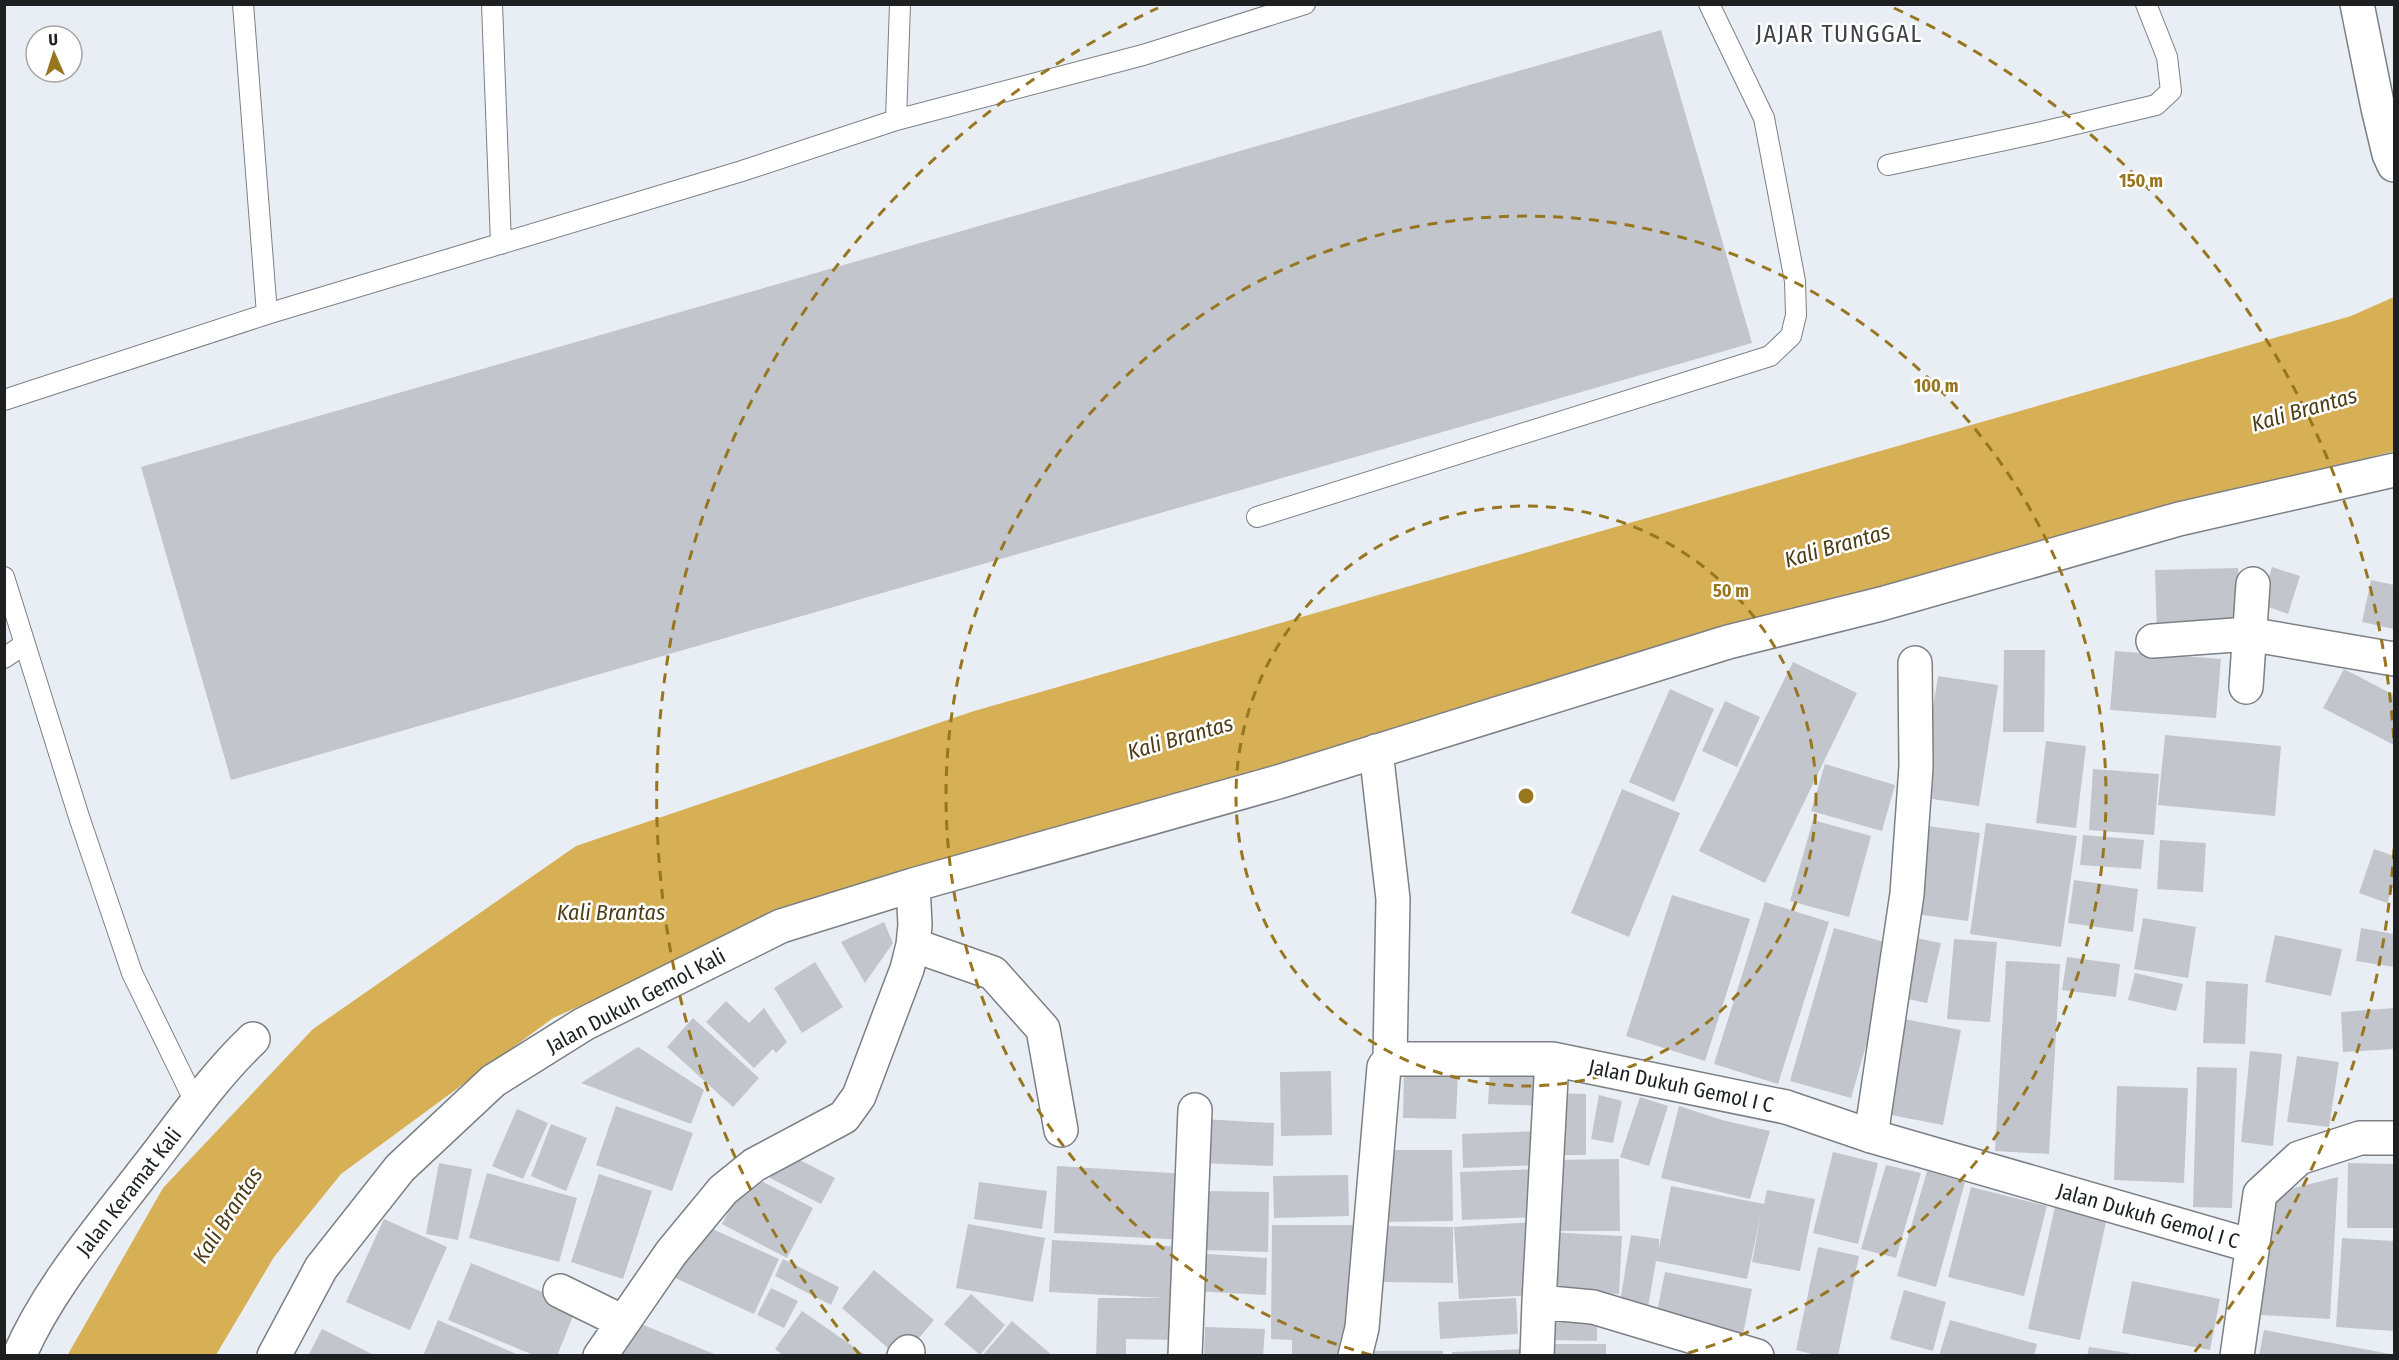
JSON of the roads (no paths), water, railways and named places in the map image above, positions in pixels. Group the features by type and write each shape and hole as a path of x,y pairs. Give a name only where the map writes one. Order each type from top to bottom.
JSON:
{"main road":[{"path":"2357,4 2378,108 2389,154 2394,165"},
{"name":"Jalan Dukuh Gemol Kali","path":"274,1356 321,1268 393,1177 493,1081 584,1024 781,926 913,885 1278,782 1728,642 1881,604 2179,519 2394,470"},
{"path":"2246,687 2253,584"},
{"path":"2153,641 2248,634 2394,659"},
{"path":"1871,1136 1907,894 1916,767 1915,663"},
{"path":"1355,1356 1362,1328 1384,1067 1390,1059 1393,900 1376,751"},
{"path":"600,1356 671,1253 723,1190 754,1165 844,1117 859,1096 907,969 915,925 913,885"},
{"path":"913,945 993,973 1043,1029 1061,1130"},
{"name":"Jalan Keramat Kali","path":"19,1356 63,1277 196,1104 231,1061 253,1039"},
{"name":"Jalan Dukuh Gemol I C","path":"1390,1059 1552,1059 1786,1107 1871,1136 2252,1246"},
{"path":"1537,1356 1552,1059"},
{"path":"1185,1356 1195,1110"},
{"path":"2237,1356 2260,1194 2299,1158 2360,1138 2394,1138"},
{"path":"560,1291 623,1322"},
{"path":"1539,1302 1593,1307 1758,1356"}],"lane":[{"path":"243,4 267,314"},
{"path":"492,4 501,244"},
{"path":"896,120 900,4"},
{"path":"4,400 267,314 742,171 896,120 1143,55 1305,4"},
{"path":"1257,518 1770,356 1791,336 1796,315 1795,281 1764,118 1709,4"},
{"path":"1888,165 2156,105 2170,91 2168,57 2146,4"},
{"path":"4,577 79,818 132,973 196,1104"},
{"path":"4,658 26,644"}],"water":[{"name":"Kali Brantas","path":"2394,297 2394,451 1711,632 1000,851 791,912 553,1018 341,1174 274,1257 216,1355 67,1356 163,1188 313,1029 576,846 974,711 2351,316"}],"district":[{"name":"JAJAR TUNGGAL","path":"1839,34"}]}
